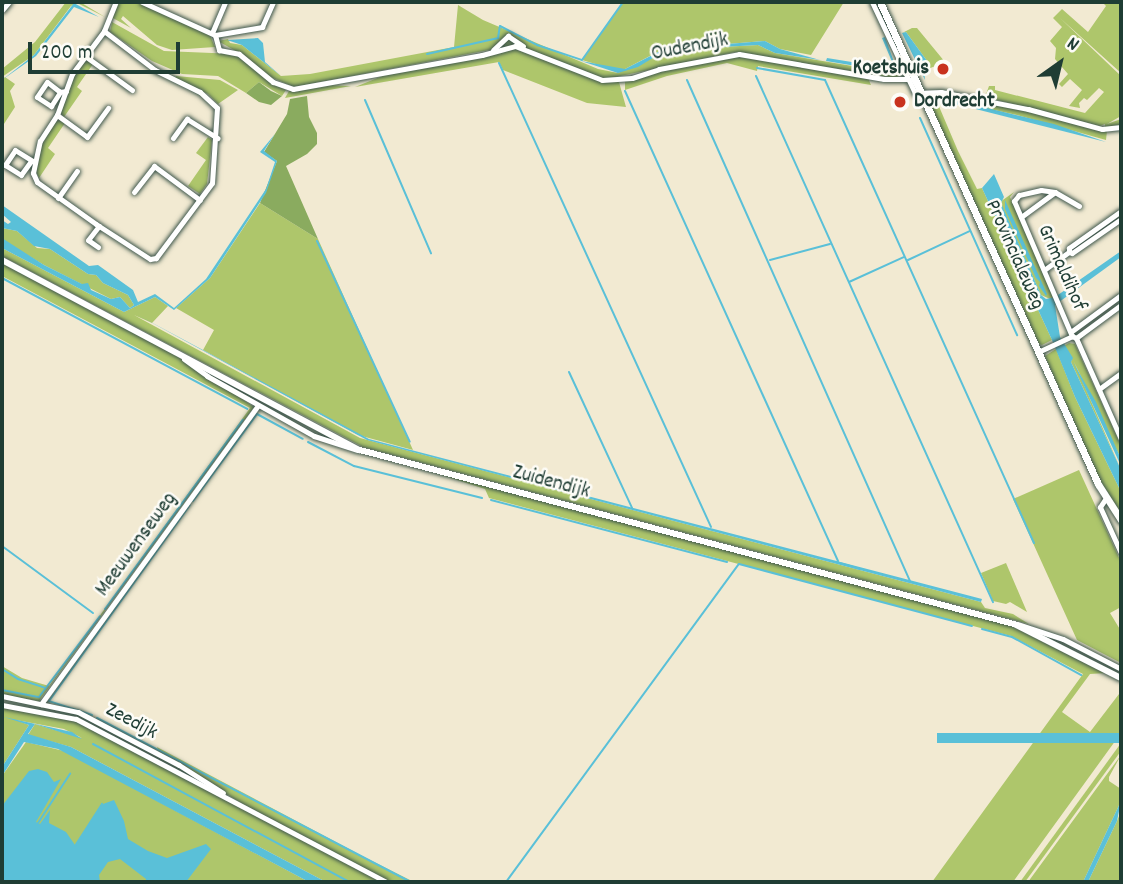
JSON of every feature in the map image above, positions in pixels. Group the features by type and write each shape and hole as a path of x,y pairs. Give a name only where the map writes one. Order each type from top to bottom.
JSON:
{"main road":[{"name":"Provincialeweg","path":"880,2 908,70 1041,351 1106,498 1121,520"}],"street":[{"path":"2,10 9,2"},
{"path":"32,161 15,150 5,164 21,175 32,161 42,136 57,115 63,92 72,74 104,31 116,2"},
{"path":"142,2 214,34 262,27 273,2"},
{"path":"214,34 225,2"},
{"path":"872,2 908,70 908,79 919,92 976,97 1102,130 1121,127"},
{"path":"32,161 37,182 150,259 156,258 212,183 217,108 212,101 155,70 104,31"},
{"name":"Oudendijk","path":"214,34 219,50 239,54 273,82 293,89 508,47 526,48"},
{"name":"Oudendijk","path":"491,52 508,36 526,48 602,80 632,78 659,69 739,54 884,79 908,79"},
{"path":"85,56 132,90"},
{"path":"47,82 63,92 51,106 37,97 47,82"},
{"path":"57,115 87,137 108,108"},
{"path":"173,138 187,119 217,139"},
{"path":"134,192 153,166 200,200"},
{"path":"58,198 77,171"},
{"name":"Grimaldihof","path":"1079,206 1055,192 1032,190 1018,195 1014,201 1121,439"},
{"name":"Grimaldihof","path":"1021,217 1055,192"},
{"path":"1069,252 1069,248 1121,211"},
{"path":"1044,270 1121,219"},
{"path":"98,247 88,240 99,226"},
{"name":"Zuidendijk","path":"2,260 360,450 1014,624 1120,674"},
{"path":"1073,335 1121,295"},
{"path":"1041,351 1121,306"},
{"path":"178,355 207,376 314,436 360,450"},
{"path":"1099,389 1121,373"},
{"name":"Meeuwenseweg","path":"41,704 258,405"},
{"path":"1106,498 1100,507 1121,553"},
{"name":"Zeedijk","path":"2,696 82,714 179,765 233,802"},
{"name":"Zeedijk","path":"2,705 76,719 386,882"}],"green space":[{"path":"66,2 80,2 105,17 77,3 71,6 34,55 2,77 2,69 35,42"},
{"path":"118,2 137,2 209,33 215,47 172,50 157,45 123,16 121,19 131,28 111,17"},
{"path":"623,2 844,2 811,55 780,49 765,41 678,48 669,46 625,69 616,70 582,60"},
{"path":"1102,2 1121,2 1121,73 1060,18 1121,76 1121,116 1107,124 1121,119 1121,125 1105,128 1105,124 1100,126 985,97 989,86 995,86 995,90 1085,113 1104,92 1099,88 1087,100 1084,98 1079,103 1080,108 1069,106 1082,90 1070,79 1062,87 1059,84 1068,74 1055,59 1056,48 1050,41 1062,27 1053,18 1062,9 1088,32 1106,6"},
{"path":"458,5 483,20 553,50 598,69 618,73 666,50 758,45 775,53 894,73 899,71 901,75 894,78 735,52 606,79 515,45 294,87 266,75 241,54 218,41 228,39 230,43 242,45 281,76 310,74 454,47"},
{"path":"112,22 164,51 236,54 274,84 286,90 282,96 259,82 246,93 218,76 182,74 152,61 110,32"},
{"path":"917,28 945,62 928,69 930,65 906,32 902,33"},
{"path":"515,49 597,80 619,82 626,107 587,103 503,70 499,62 355,87 390,73"},
{"path":"739,55 868,78 871,85 758,66 757,71 727,63 667,76 625,90 625,81 662,70"},
{"path":"82,62 93,64 77,87 82,91 64,117 61,113 72,79"},
{"path":"5,77 15,84 10,91 15,107 2,127 2,80"},
{"path":"175,78 220,80 238,90 218,104 208,94"},
{"path":"259,82 282,96 271,105 259,102 246,93"},
{"path":"325,85 351,86 285,98 289,91"},
{"path":"933,92 1031,111 1107,131 1106,140 1017,115 935,97 977,189 982,188 1052,340 1042,345 1039,344 928,99"},
{"path":"307,96 309,117 317,133 317,144 307,154 286,166 318,239 260,203 277,161 264,152 287,114 290,99"},
{"path":"56,121 65,123 48,148 55,154 39,178 36,171 41,146"},
{"path":"208,137 212,140 207,184 200,194 188,186 206,160 196,153"},
{"path":"1014,192 1010,197 1054,297 1050,299 1041,295 1000,202"},
{"path":"260,203 318,239 413,450 358,435 203,350 214,330 176,308 210,278"},
{"path":"2,228 17,231 37,248 50,249 88,274 96,275 103,283 128,295 134,305 130,308 120,297 111,299 44,265 7,243 2,238"},
{"path":"2,248 124,312 155,297 168,306 152,323 134,315 360,438 981,602 985,608 1013,614 1029,624 363,447 2,256"},
{"path":"2,263 179,357 254,407 39,701 2,695 2,666 22,678 49,686 250,408 2,276"},
{"path":"1075,344 1121,446 1121,459 1074,362 1121,470 1071,362 1072,358 1064,346"},
{"path":"1056,349 1075,397 1121,492 1121,515 1099,479 1045,356"},
{"path":"423,469 1018,628 1106,673 1090,674 1062,712 1090,732 1119,694 1121,733 1013,882 932,882 1083,674 1011,636 489,498 485,489"},
{"path":"1079,470 1121,562 1121,607 1110,613 1121,631 1121,663 1077,640 1013,499"},
{"path":"1006,563 1027,612 1010,602 1006,604 993,601 981,573"},
{"path":"2,706 78,722 383,882 326,882 71,747 28,735 35,724 82,738 64,729 16,720 29,725 2,767"},
{"path":"26,742 64,751 309,882 2,882 2,776"},
{"path":"1121,743 1121,751 1025,882 1020,882"},
{"path":"157,747 414,882 389,882 251,809 159,753"},
{"path":"1121,755 1109,781 1121,789 1121,801 1083,882 1028,882"},
{"path":"1121,811 1121,882 1088,882 1117,821"}],"water":[{"path":"74,3 99,17 74,7 36,56 2,80 34,55"},
{"path":"906,32 930,65 924,71 925,80 902,33"},
{"path":"885,37 898,73 826,61 827,58 895,69 882,38"},
{"path":"258,38 263,43 265,62 281,76 242,45 227,40"},
{"path":"765,41 780,49 820,60 775,53 758,45 666,50 638,67 618,73 581,61 625,69 670,46 678,48"},
{"path":"937,96 1054,124 1106,142 936,99"},
{"path":"275,134 264,151 277,161 266,193 210,278 174,310 155,297 124,312 2,248 2,238 44,265 82,284 88,283 91,290 111,299 120,297 130,308 134,305 128,295 103,283 96,275 88,274 50,249 34,246 17,231 2,228 2,220 8,224 11,222 2,214 2,205 89,266 98,265 133,290 138,302 155,294 174,308 206,279 266,189 275,162 260,152"},
{"path":"994,174 1004,197 1001,203 1041,295 1046,299 1055,297 1121,251 1121,257 1055,305 1060,337 1073,358 1071,362 1121,470 1121,492 1075,397 1052,340 982,188"},
{"path":"1005,200 1047,294 1046,296 1005,209"},
{"path":"134,313 369,439 982,599 981,602 367,440"},
{"path":"1073,362 1096,402 1121,459 1121,466"},
{"path":"4,717 72,732 82,739 35,724 28,734 71,747 326,882 309,882 58,749 24,742 2,776 2,767 29,725"},
{"path":"937,733 1121,733 1121,743 937,743"},
{"path":"38,769 47,772 54,782 61,779 36,822 40,824 50,810 49,823 66,832 75,845 103,804 114,800 124,821 128,839 148,851 167,858 206,844 211,849 186,882 146,882 146,879 120,859 108,862 99,875 100,882 2,882 2,806 29,771"},
{"path":"1121,801 1117,821 1088,882 1083,882"}],"waterway":[{"path":"427,54 498,38 500,26 537,45 582,60 623,2"},
{"path":"499,63 711,527"},
{"path":"757,68 825,80 1034,543"},
{"path":"756,76 993,602"},
{"path":"687,80 910,581"},
{"path":"625,91 838,561"},
{"path":"365,100 431,253"},
{"path":"920,118 1017,335"},
{"path":"908,260 970,231"},
{"path":"317,241 410,442"},
{"path":"770,260 830,244"},
{"path":"849,282 904,257"},
{"path":"2,278 247,409"},
{"path":"569,372 632,508"},
{"path":"193,501 257,414 303,439"},
{"path":"105,609 243,420"},
{"path":"308,442 354,466 482,498"},
{"path":"491,500 727,562"},
{"path":"92,715 49,701 190,505"},
{"path":"2,546 93,613"},
{"path":"836,562 861,569"},
{"path":"506,882 739,564 972,626"},
{"path":"2,690 39,697 100,616"},
{"path":"982,629 1012,637 1081,675"},
{"path":"2,669 18,679 45,688"},
{"path":"97,718 411,882"},
{"path":"93,744 349,882"},
{"path":"38,823 70,774"},
{"path":"75,846 102,804"}],"place":[{"name":"Koetshuis","path":"943,69"},
{"name":"Dordrecht","path":"900,102"}]}
